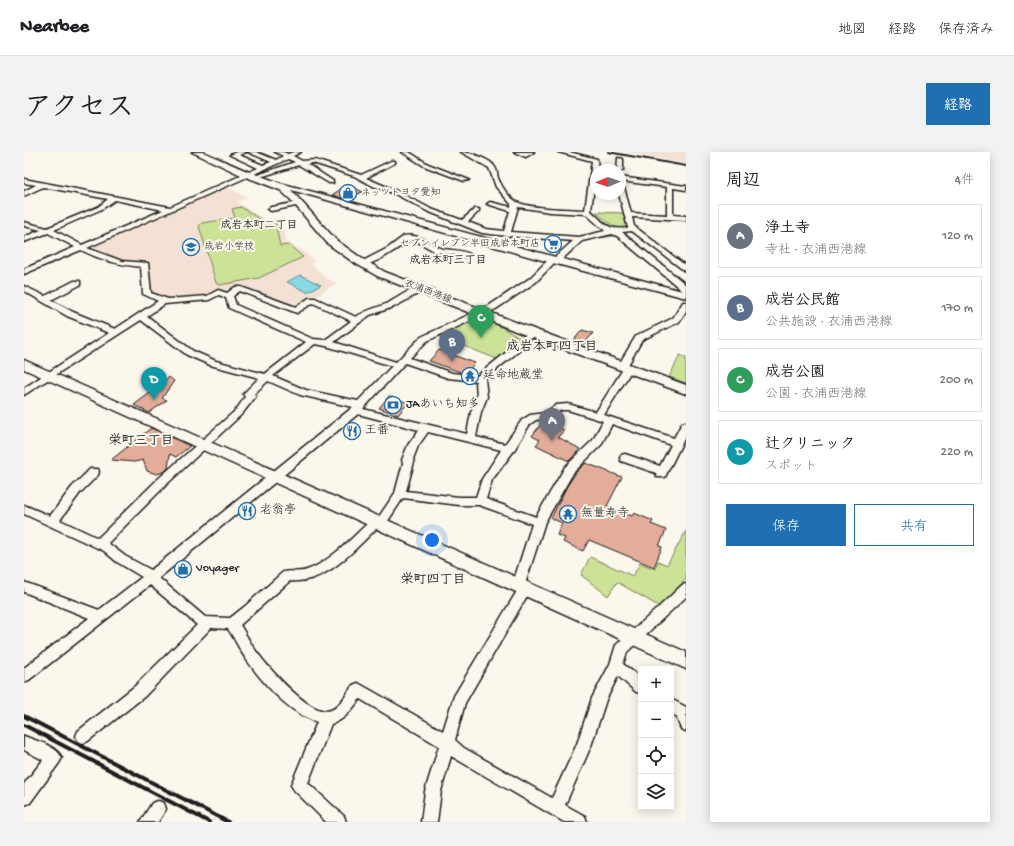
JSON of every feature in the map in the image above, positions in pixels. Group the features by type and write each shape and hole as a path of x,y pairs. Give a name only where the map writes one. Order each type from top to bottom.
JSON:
{"street":[{"name":"衣浦西港線","path":"196,152 294,192 299,204 332,242 382,274 532,333 686,390"},
{"path":"243,152 233,155 264,168"},
{"path":"251,152 276,162"},
{"path":"278,152 300,162 331,182"},
{"path":"252,176 264,168 298,152"},
{"path":"405,152 426,165 466,180"},
{"path":"464,152 490,165 498,186 515,207"},
{"path":"517,152 526,155 531,152"},
{"path":"561,152 594,160 594,180 587,203 588,212"},
{"path":"620,159 620,164"},
{"path":"24,272 170,209 252,176 300,162 312,161 339,168 360,178 397,192 429,210 485,231 579,239 635,229"},
{"path":"360,178 393,162"},
{"path":"24,180 170,209"},
{"path":"626,180 686,188"},
{"path":"641,191 642,182"},
{"path":"24,194 43,184"},
{"path":"670,186 670,217"},
{"path":"294,192 686,295"},
{"path":"24,240 100,208 114,198"},
{"path":"624,200 630,223 635,229 686,270"},
{"path":"271,209 299,204"},
{"path":"490,204 588,212 607,229 620,234 681,285 686,291"},
{"path":"507,234 515,207"},
{"path":"463,224 477,210"},
{"path":"628,215 686,218"},
{"path":"24,224 48,230 80,248 121,263 145,264 148,294 164,301 209,298 218,292 230,297 232,306 314,341 327,343 451,376 480,379"},
{"path":"477,240 485,231"},
{"path":"363,263 391,250 407,238 418,239 439,250 467,255"},
{"path":"24,676 99,616 150,578 358,408 400,362 424,339 492,307 533,280 579,239"},
{"path":"44,300 77,284"},
{"path":"24,288 70,314 116,333"},
{"path":"228,296 238,289 241,289 297,310 312,300 358,321"},
{"path":"327,343 367,313 391,305 420,289"},
{"path":"24,392 164,301"},
{"path":"429,822 433,791 459,701 521,588 538,522 569,470 597,442 604,418 639,338 676,320 686,304"},
{"path":"142,316 190,353 223,367 265,377 303,392 358,408 398,422 472,438 509,449"},
{"path":"472,438 476,412 482,397 480,379 482,375 522,344 532,333"},
{"path":"100,544 158,486 239,412 251,396 248,394 265,377 290,357 314,341"},
{"path":"24,364 686,661"},
{"path":"480,501 487,479 529,419 547,416 559,407 568,407 677,443"},
{"path":"625,458 662,473 686,426"},
{"path":"24,509 100,544 150,578 202,622 232,624 249,611 287,576 308,576 319,570 378,523 400,494 409,462 407,460 413,445 426,428"},
{"path":"52,522 76,490 94,472"},
{"path":"400,494 459,501 480,501 538,522"},
{"path":"24,588 99,616"},
{"path":"555,808 584,746 599,698 616,666 621,649 632,637 664,611 686,589"},
{"path":"83,736 140,691 208,623"},
{"path":"232,624 251,655 270,679 311,714 325,719 333,717 358,690 447,743 459,753 579,822"},
{"path":"616,666 638,684"},
{"path":"674,708 682,712 686,724"},
{"path":"325,719 322,730 299,785 338,822"},
{"path":"24,743 46,752 54,758 24,797"},
{"path":"148,822 158,809"}],"shaded area":[{"path":"626,152 686,152 686,164"},
{"name":"成岩小学校","path":"227,187 247,198 237,202 265,220 280,218 287,242 304,252 315,261 311,264 326,278 337,283 297,309 242,288 227,294 219,291 207,297 171,300 150,293 147,263 123,262 84,248"}],"green space":[{"path":"241,207 264,222 275,221 280,246 289,245 303,257 259,278 220,285 216,283 199,226 202,223 235,218 232,209"},
{"path":"596,212 624,213 627,228 615,228"},
{"path":"475,319 481,319 493,323 522,339 497,359 438,336"},
{"path":"680,355 686,358 686,383 669,377"},
{"path":"686,531 686,579 660,607 617,582 608,596 581,575 590,557 633,576 640,563 655,569 658,561 667,565"}],"water":[{"path":"300,275 321,285 307,292 287,282"}],"building":[{"name":"ネッツトヨタ愛知","path":"353,187 363,192 345,199 332,195 341,189"},
{"path":"582,330 593,333 584,344 574,340"},
{"path":"439,350 475,363 466,373 429,361"},
{"path":"169,377 174,381 162,398 167,400 149,413 134,405 150,393 154,395"},
{"name":"JAあいち知多","path":"389,396 408,403 398,415 379,408"},
{"path":"543,421 564,430 558,437 580,449 569,461 536,445 540,440 532,436"},
{"path":"151,428 190,446 176,457 170,454 168,468 164,472 157,474 147,471 143,460 134,462 111,460"},
{"name":"無量寿寺","path":"586,463 622,477 607,506 632,516 634,513 653,521 651,524 666,530 659,546 662,547 654,567 589,540 583,551 563,542 565,538 557,535 562,523 551,518 567,486 577,471"}],"waterway":[{"path":"588,239 617,235"}],"railway":[{"path":"608,152 686,166"},
{"path":"24,716 228,822"},
{"path":"24,725 209,822"}],"place":[{"name":"ネッツトヨタ愛知","path":"348,193"},
{"name":"セブンイレブン半田成岩本町店","path":"553,244"},
{"name":"成岩小学校","path":"191,247"},
{"name":"成岩公園","path":"481,338"},
{"name":"成岩公民館","path":"452,362"},
{"name":"延命地蔵堂","path":"470,376"},
{"name":"辻クリニック","path":"154,400"},
{"name":"JAあいち知多","path":"393,405"},
{"name":"王番","path":"352,431"},
{"name":"浄土寺","path":"552,441"},
{"name":"老翁亭","path":"247,511"},
{"name":"無量寿寺","path":"568,514"},
{"name":"Voyager","path":"183,569"}],"district":[{"name":"成岩本町二丁目","path":"259,226"},
{"name":"成岩本町三丁目","path":"448,261"},
{"name":"成岩本町四丁目","path":"552,347"},
{"name":"栄町三丁目","path":"141,441"},
{"name":"栄町四丁目","path":"433,580"}]}
